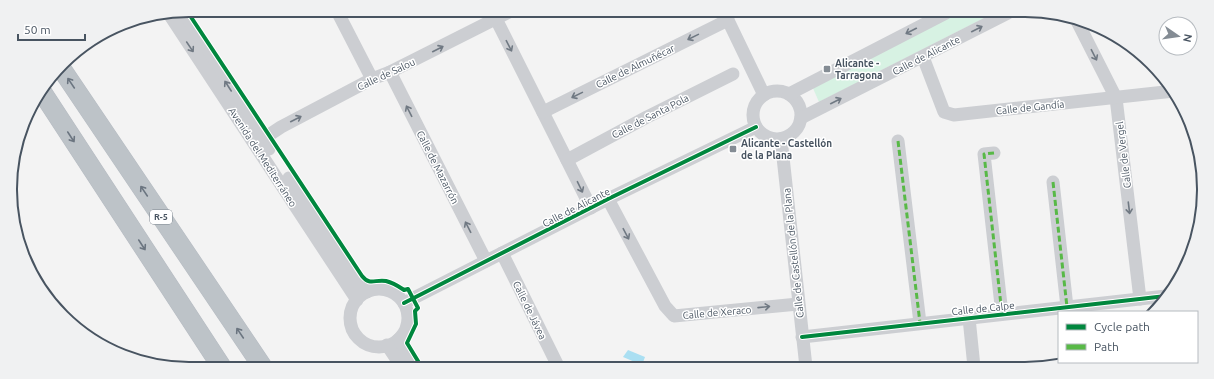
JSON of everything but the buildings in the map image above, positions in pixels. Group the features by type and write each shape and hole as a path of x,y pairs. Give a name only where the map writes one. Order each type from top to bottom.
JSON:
{"highway":[{"name":"R-5","path":"64,72 259,362"},
{"path":"45,96 218,362"}],"street":[{"name":"Avenida del Mediterráneo","path":"183,17 355,279 362,296"},
{"path":"340,17 372,80"},
{"name":"Calle de Salou","path":"263,139 281,127 390,72 490,17"},
{"path":"495,17 591,208"},
{"name":"Calle de Almuñécar","path":"543,112 724,17"},
{"path":"726,17 764,95"},
{"path":"789,94 938,17"},
{"name":"Calle de Alicante","path":"801,118 923,58 1000,17"},
{"name":"Avenida del Mediterráneo","path":"171,18 362,296"},
{"name":"Calle de Vergel","path":"1079,26 1116,98 1140,299"},
{"name":"Calle de Gandía","path":"923,58 944,112 954,115 1167,92"},
{"name":"Calle de Mazarrón","path":"390,72 486,261"},
{"name":"Calle de Santa Pola","path":"567,160 647,117 734,74"},
{"path":"776,91 789,94 799,104 801,111 800,124 792,134 780,139 766,137 760,133 753,120 753,113 758,100 764,95 776,91"},
{"name":"Calle de Alicante","path":"404,303 608,199 756,127"},
{"name":"Calle de Castellón de la Plana","path":"780,139 805,362"},
{"path":"898,141 920,323"},
{"path":"994,153 984,154 1002,314"},
{"path":"1053,182 1067,307"},
{"name":"Calle de Xeraco","path":"608,199 665,306 674,316 798,304"},
{"name":"Calle de Jávea","path":"502,254 556,362"},
{"path":"377,289 388,290 397,295 404,303 408,312 408,322 405,331 399,339 387,346 378,347 362,341 356,334 350,317 352,308 362,296 377,289"},
{"name":"Calle de Calpe","path":"802,336 1159,297"},
{"path":"969,318 973,362"},
{"path":"399,339 404,354 409,362"},
{"path":"387,346 398,362"}],"green space":[{"path":"950,17 986,17 819,102 812,86"}],"water":[{"path":"628,350 645,357 643,362 635,362 623,357"}],"marked path":[{"path":"898,141 920,323"},
{"path":"994,153 984,154 1002,314"},
{"path":"1053,182 1067,307"}],"cycle path":[{"path":"191,17 362,276 368,281 386,281 404,290 408,289 418,308 415,311 416,324 407,343 419,362"},
{"path":"404,303 608,199 756,127"},
{"path":"802,337 1159,297"}],"place":[{"name":"Alicante - Tarragona","path":"827,69"},
{"name":"Alicante - Castellón de la Plana","path":"733,149"}]}
